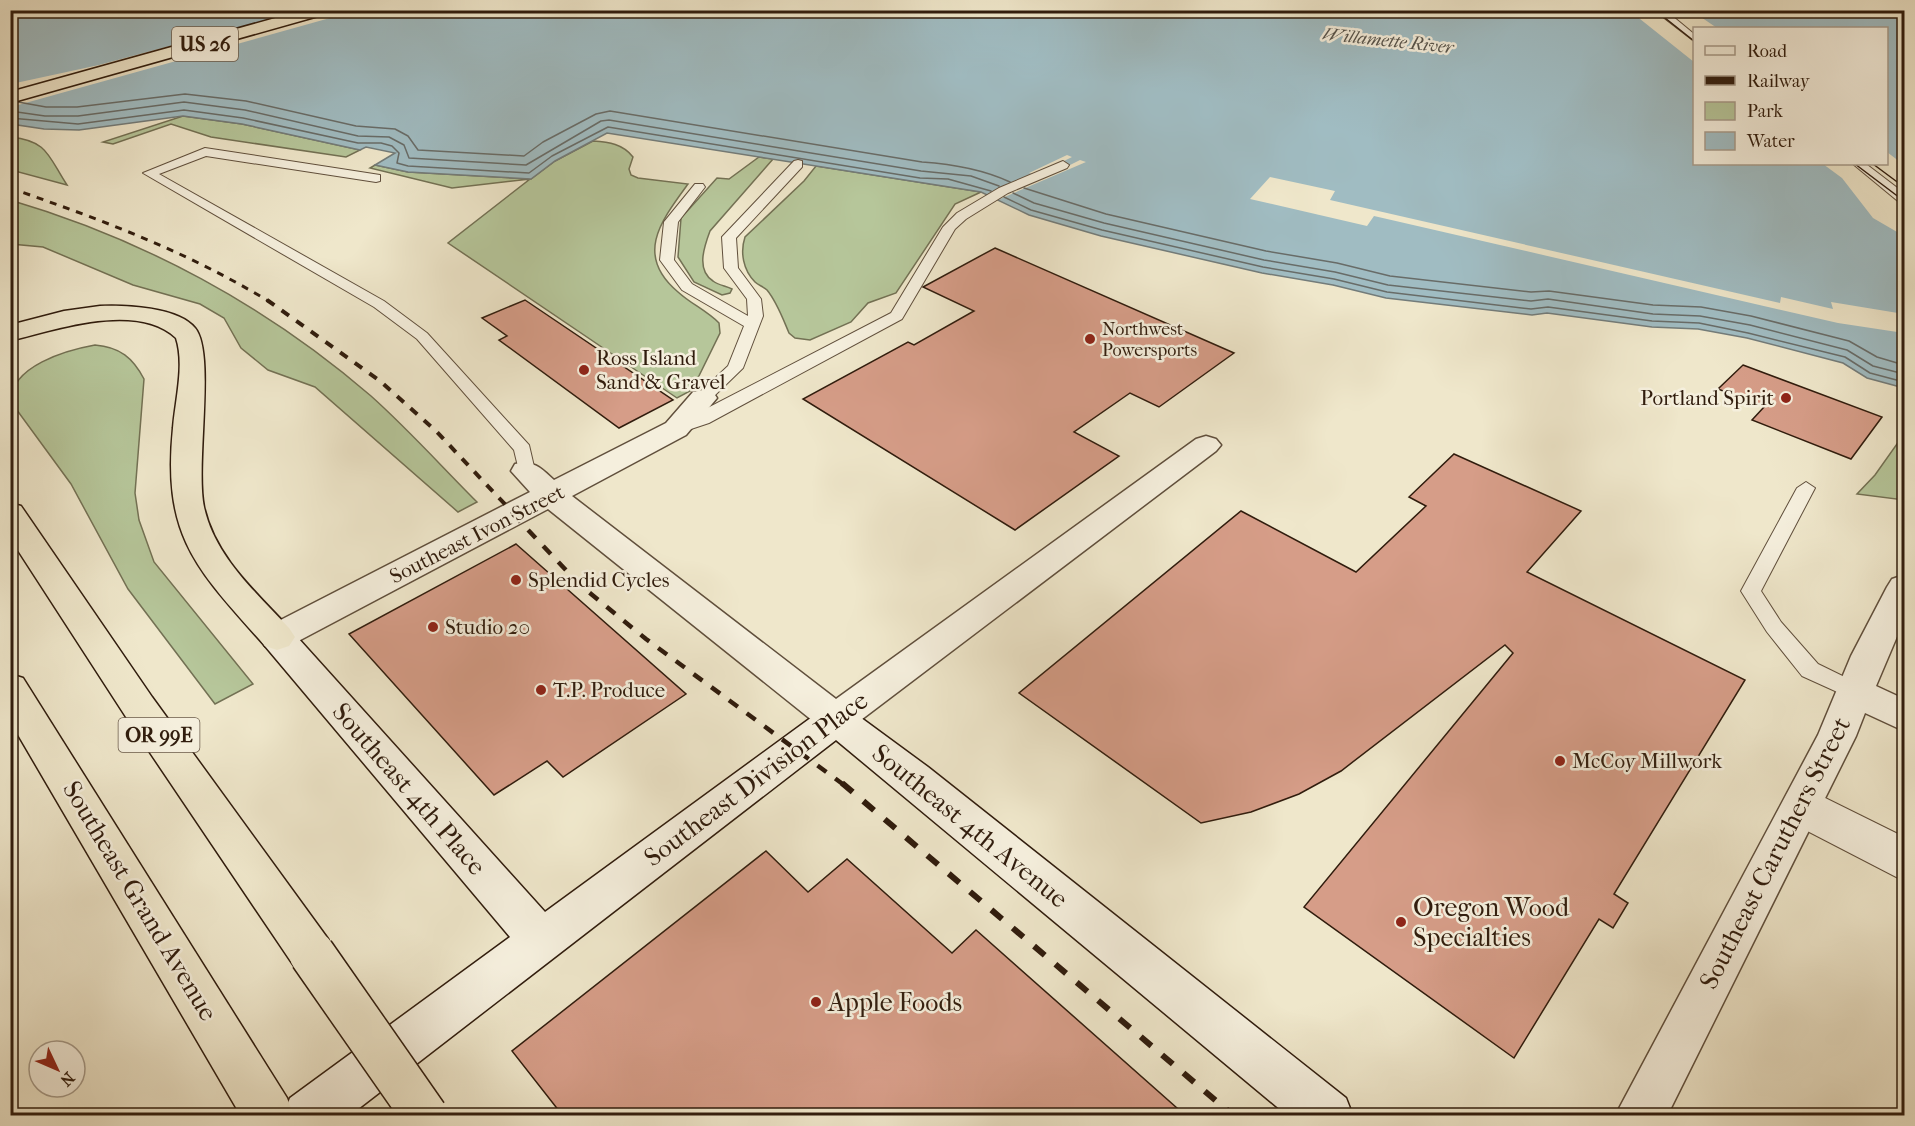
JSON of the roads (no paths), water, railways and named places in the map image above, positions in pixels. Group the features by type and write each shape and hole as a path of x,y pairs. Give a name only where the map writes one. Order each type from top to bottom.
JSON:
{"highway":[{"name":"US 26","path":"10,98 323,10"},
{"path":"10,87 86,77"},
{"path":"10,333 84,315 109,313 149,316 174,324 188,336 192,351 185,470 187,498 193,525 207,553 277,637"},
{"path":"10,357 31,346 87,327 149,316"},
{"name":"OR 99E","path":"10,513 139,707 425,1116"},
{"name":"Southeast Grand Avenue","path":"10,688 269,1116"}],"street":[{"path":"676,429 703,398"},
{"name":"Southeast Ivon Street","path":"277,637 676,429"},
{"name":"Southeast Division Place","path":"309,1116 836,719 1206,445"},
{"name":"Southeast 4th Avenue","path":"526,471 551,495 923,786 1328,1116"},
{"name":"Southeast Caruthers Street","path":"1640,1116 1837,736 1869,656 1905,587"},
{"name":"Southeast 4th Place","path":"277,637 542,941"},
{"path":"1855,692 1905,716"}],"lane":[{"path":"1658,10 1693,36"},
{"path":"1665,10 1693,31"},
{"path":"376,178 205,152 149,173 379,304 422,336 523,449 526,471"},
{"path":"703,398 735,368 756,316 754,299 731,268 729,237 798,164"},
{"path":"676,429 703,419 897,316 950,227 960,217 974,206 1063,165"},
{"path":"1860,165 1905,198"},
{"path":"1870,165 1905,191"},
{"path":"699,186 671,222 668,260 687,287 752,324"},
{"path":"1806,488 1751,591 1774,627 1810,670 1855,692"},
{"path":"1801,806 1905,849"},
{"path":"1801,806 1905,870"}],"water":[{"name":"Willamette River","path":"10,11 1904,11 1904,388 1867,378 1843,363 1747,338 1698,329 1652,327 1547,313 1532,315 1386,298 1333,285 1262,273 1101,236 1029,215 981,192 607,133 555,161 531,179 408,172 375,165 395,153 366,147 360,150 242,124 183,116 79,130 44,129 11,124"}],"tram line":[{"path":"1655,10 1693,40"},
{"path":"1856,165 1904,201"},
{"path":"1874,165 1904,187"}],"railway":[{"path":"10,188 78,212 175,252 269,301"},
{"path":"269,301 380,381 437,432 515,515"},
{"path":"513,514 580,585 646,639 844,785"},
{"path":"842,783 1234,1116"}],"place":[{"name":"Northwest Powersports","path":"1090,339"},
{"name":"Ross Island Sand & Gravel","path":"584,370"},
{"name":"Portland Spirit","path":"1786,398"},
{"name":"Splendid Cycles","path":"516,580"},
{"name":"Studio 20","path":"433,627"},
{"name":"T.P. Produce","path":"541,690"},
{"name":"McCoy Millwork","path":"1560,761"},
{"name":"Oregon Wood Specialties","path":"1401,922"},
{"name":"Apple Foods","path":"816,1002"}]}
